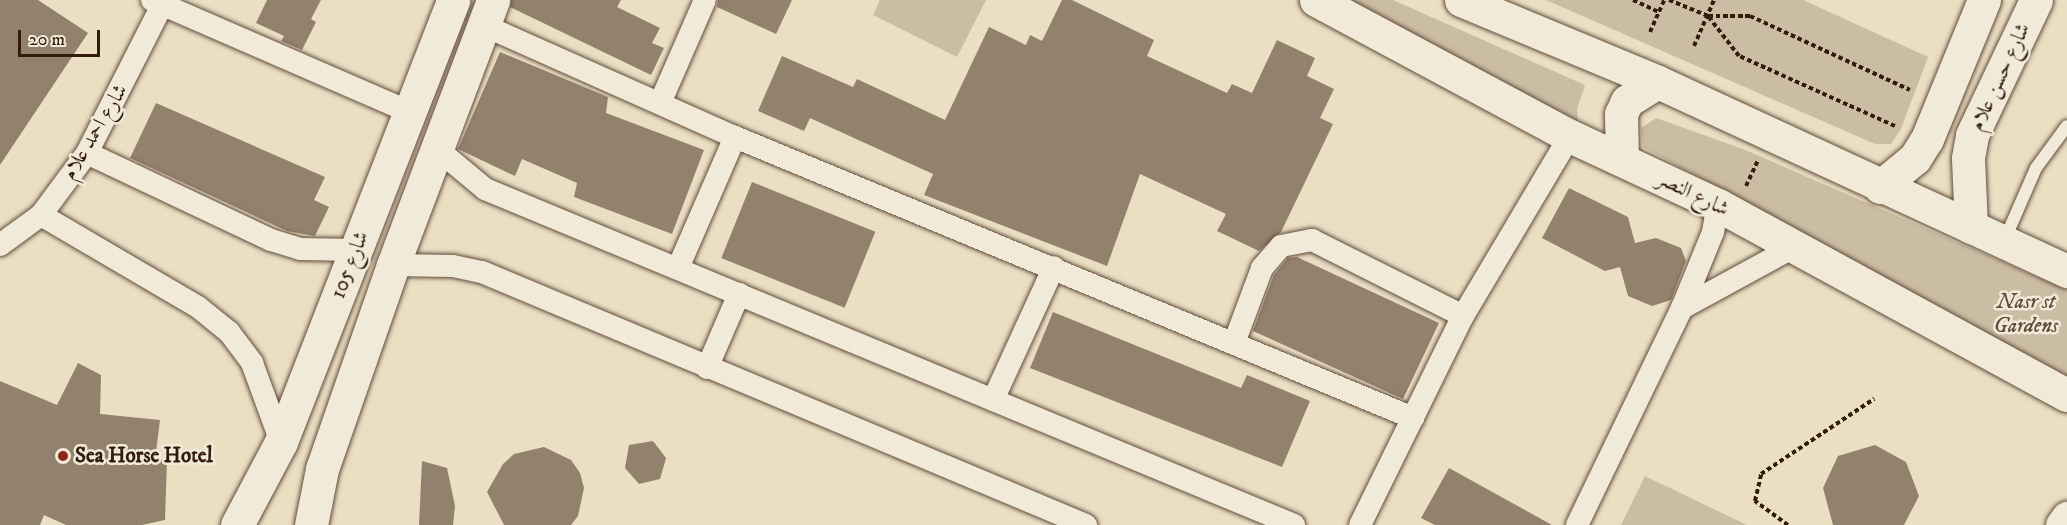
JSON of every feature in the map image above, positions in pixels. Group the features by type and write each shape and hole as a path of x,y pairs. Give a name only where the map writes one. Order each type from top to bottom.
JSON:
{"main road":[{"name":"شارع 105","path":"237,525 281,441 453,0"},
{"name":"شارع النصر","path":"1316,0 1570,136 1730,212 1792,248 1957,333 2067,395"},
{"path":"1461,0 1658,82 1880,187 2067,271"},
{"name":"شارع حسن علام","path":"1880,187 1915,158 1927,139 1984,0"},
{"name":"شارع حسن علام","path":"1971,227 1968,176 1972,135 2036,0"},
{"name":"شارع 105","path":"311,525 322,469 393,265 488,12"},
{"path":"1622,159 1619,123 1627,101 1658,82"},
{"path":"2062,525 2067,519"}],"street":[{"path":"660,103 705,0"},
{"path":"160,2 410,112"},
{"name":"شارع احمد علام","path":"0,245 41,215 87,153 160,2"},
{"path":"488,12 660,103 735,137 1413,418"},
{"path":"1360,525 1463,315 1570,136"},
{"path":"678,268 735,137"},
{"path":"436,148 485,189 1294,525"},
{"path":"87,153 271,240 301,249 356,250"},
{"path":"1577,525 1682,308 1713,232 1730,212"},
{"path":"41,215 198,307 229,332 252,363 281,441"},
{"path":"1234,343 1262,268 1281,246 1312,240 1463,315"},
{"path":"1682,308 1792,248"},
{"path":"393,265 453,266 482,272 1086,525"},
{"path":"993,400 1053,267"},
{"path":"707,368 739,294"}],"lane":[{"path":"2004,241 2036,168 2067,126"}],"path":[{"path":"1633,0 1659,12"},
{"path":"1650,32 1666,0 1708,16 1750,16 1910,90"},
{"path":"1694,46 1714,0"},
{"path":"1708,16 1739,56 1895,126"},
{"path":"1730,212 1743,201 1754,166 1778,139"},
{"path":"1788,525 1755,501 1761,474 1874,399"}],"green space":[{"path":"880,0 986,0 957,57 873,15"},
{"path":"1343,0 1393,0 1585,85 1577,109 1578,125"},
{"path":"1546,0 1803,0 1928,57 1900,131 1891,144 1875,144"},
{"name":"Nasr st Gardens","path":"1656,118 1743,149 2067,290 2067,378 1643,147 1641,128"},
{"path":"1645,476 1747,525 1621,525"}],"building":[{"path":"0,0 38,0 88,33 0,165"},
{"path":"267,0 321,0 311,19 316,22 302,50 281,41 284,36 256,23"},
{"path":"511,0 621,0 617,7 660,28 652,43 664,48 651,75 510,7"},
{"path":"718,0 792,0 776,34 717,7"},
{"path":"1062,0 1072,0 1154,40 1147,56 1227,93 1232,84 1252,93 1277,40 1315,58 1307,76 1334,89 1320,118 1333,124 1281,232 1259,251 1217,231 1226,214 1140,174 1107,266 924,195 933,174 810,118 804,131 758,111 782,56 853,87 857,79 945,120 989,27 1026,45 1030,35 1042,41"},
{"path":"500,52 608,97 606,113 704,150 672,234 574,197 577,183 522,159 515,176 458,149"},
{"path":"156,103 325,177 314,200 329,207 315,236 287,231 130,158"},
{"path":"752,182 875,232 845,308 721,258"},
{"path":"1569,188 1628,217 1635,243 1656,238 1681,248 1686,261 1671,300 1652,306 1628,296 1620,267 1605,271 1542,238"},
{"path":"1297,257 1439,323 1403,399 1253,331 1274,275 1288,258"},
{"path":"1053,312 1241,388 1247,375 1310,401 1282,467 1030,368"},
{"path":"78,363 101,375 100,414 160,420 155,460 167,459 165,520 142,525 66,525 44,515 40,525 0,525 0,381 57,405"},
{"path":"653,441 666,458 660,479 639,484 625,468 629,445"},
{"path":"1875,445 1906,462 1919,496 1904,525 1833,525 1823,488 1838,456"},
{"path":"544,447 571,460 580,473 584,488 578,516 571,525 504,525 487,492 503,464 514,454"},
{"path":"422,461 447,468 455,506 453,525 419,525"},
{"path":"1449,468 1552,525 1435,525 1421,518"}],"place":[{"name":"Sea Horse Hotel","path":"63,456"}]}
